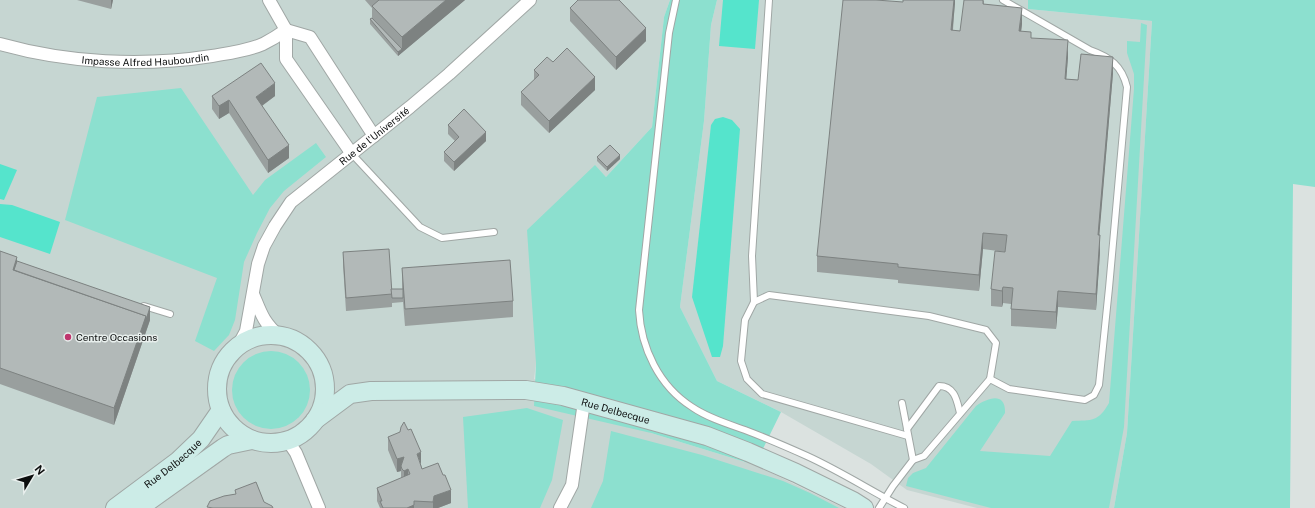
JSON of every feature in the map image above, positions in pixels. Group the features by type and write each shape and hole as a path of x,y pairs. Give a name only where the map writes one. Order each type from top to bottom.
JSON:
{"street":[{"path":"269,0 286,30 286,59 352,154"},
{"name":"Rue de l'Université","path":"238,346 246,331 255,277 264,246 284,211 291,202 449,74 530,0"},
{"path":"286,30 310,37 374,136"},
{"name":"Impasse Alfred Haubourdin","path":"0,44 48,56 128,62 164,61 199,58 236,52 262,44 286,30"},
{"name":"Rue de l'Université","path":"253,294 262,317 268,326 279,336"},
{"path":"321,370 324,380 324,401 315,420 304,433 288,441 264,443 252,440 242,435 234,428 221,410 217,387 223,364 238,346 251,339 265,336 279,336 292,340 305,347 321,370 331,381 350,394"},
{"name":"Rue Delbecque","path":"315,420 350,394 371,391 526,390 563,396 707,436 748,452 830,490 864,508"},
{"path":"560,508 572,485 584,402"},
{"name":"Rue Delbecque","path":"115,508 178,461 201,438 221,410"},
{"name":"Rue Delbecque","path":"139,508 223,448 228,445 252,440"},
{"path":"288,441 296,452 318,508"}],"lane":[{"path":"676,0 669,33 639,310 642,338 650,357 667,384 678,396 692,407 809,457 904,508"},
{"path":"770,0 752,256 754,302 745,320 740,361 747,379 762,394 908,436"},
{"path":"990,379 1009,389 1085,400 1094,395 1099,385 1110,288 1127,87 1124,76 1115,64 1105,55 1090,50 1003,0"},
{"path":"352,154 420,227 442,238 494,232"},
{"path":"754,302 769,295 929,316 986,330 996,343 990,379 924,456 913,460 879,508"},
{"path":"141,304 170,314"},
{"path":"907,429 939,386 950,389 956,396 960,413"},
{"path":"902,403 913,460"}],"shaded area":[{"path":"0,0 670,0 664,17 652,127 606,177 595,166 536,363 534,379 651,433 755,465 844,508 0,508"},
{"path":"670,0 717,0 711,25 704,121 680,307 717,381 781,412 755,465 651,433 534,406 536,363 527,230 595,165 606,177 652,127 664,17"},
{"path":"717,0 1028,0 1028,9 1152,21 1127,433 1114,508 977,508 907,490 871,464 781,412 717,381 680,307 704,121 711,25"},
{"path":"723,0 759,0 755,49 719,46"},
{"path":"1028,0 1315,0 1315,187 1293,184 1290,508 1114,508 1127,433 1152,21 1028,9"},
{"path":"1141,23 1147,25 1124,427 1109,508 991,508 906,486 908,478 913,473 926,468 976,406 985,401 995,398 999,399 1004,406 1005,413 980,451 1050,456 1072,421 1094,419 1101,414 1109,403 1134,89 1134,74 1127,53 1127,41 1140,42"},
{"path":"181,88 253,195 265,180 316,143 326,157 284,191 270,208 244,262 235,320 229,335 214,351 195,341 217,278 65,220 97,97"},
{"path":"723,117 732,120 740,129 723,346 720,357 712,357 692,297 711,125 715,119"},
{"path":"0,164 17,170 4,200 0,199"},
{"path":"0,204 12,205 60,222 50,254 0,237"},
{"path":"271,351 286,354 293,358 303,368 307,375 310,390 307,405 303,412 293,422 286,426 271,429 256,426 249,422 239,412 235,405 232,390 235,375 239,368 249,358 256,354"},
{"path":"527,408 563,420 552,480 540,508 468,508 463,417"},
{"path":"611,431 702,455 783,481 839,508 591,508 603,481"}],"building":[{"path":"379,0 446,0 402,37 372,6"},
{"path":"578,0 619,0 646,28 616,57 570,8"},
{"path":"843,0 903,2 903,0 954,0 951,30 960,31 964,0 983,0 983,4 1022,8 1019,31 1031,32 1031,38 1068,40 1065,79 1078,80 1081,54 1113,57 1098,235 1100,235 1096,294 1058,291 1056,312 1011,309 1013,288 1003,287 1002,291 991,289 995,251 1005,252 1007,235 983,233 979,275 898,267 898,264 817,256"},
{"path":"372,18 402,49 398,52 370,19"},
{"path":"567,48 595,77 549,121 521,92 539,75 534,70 547,57 553,62"},
{"path":"261,63 275,83 256,97 289,145 268,160 229,100 219,106 212,96"},
{"path":"464,109 486,132 454,162 444,152 459,137 448,125"},
{"path":"610,145 620,155 607,167 597,157"},
{"path":"389,249 392,294 346,298 343,252"},
{"path":"0,251 17,257 13,270 146,316 114,408 0,368"},
{"path":"510,260 513,301 405,309 402,268"},
{"path":"17,261 150,307 146,320 146,316 14,270"},
{"path":"391,289 403,289 403,298 392,298"},
{"path":"404,422 408,430 411,429 421,452 417,454 422,469 438,463 451,490 434,496 433,502 414,501 414,505 407,508 383,508 377,488 410,474 408,469 404,471 402,469 401,466 404,457 397,459 388,437 400,432"},
{"path":"256,482 264,502 273,508 207,507 210,501 236,494 235,490"}],"place":[{"name":"Centre Occasions","path":"68,337"}]}
